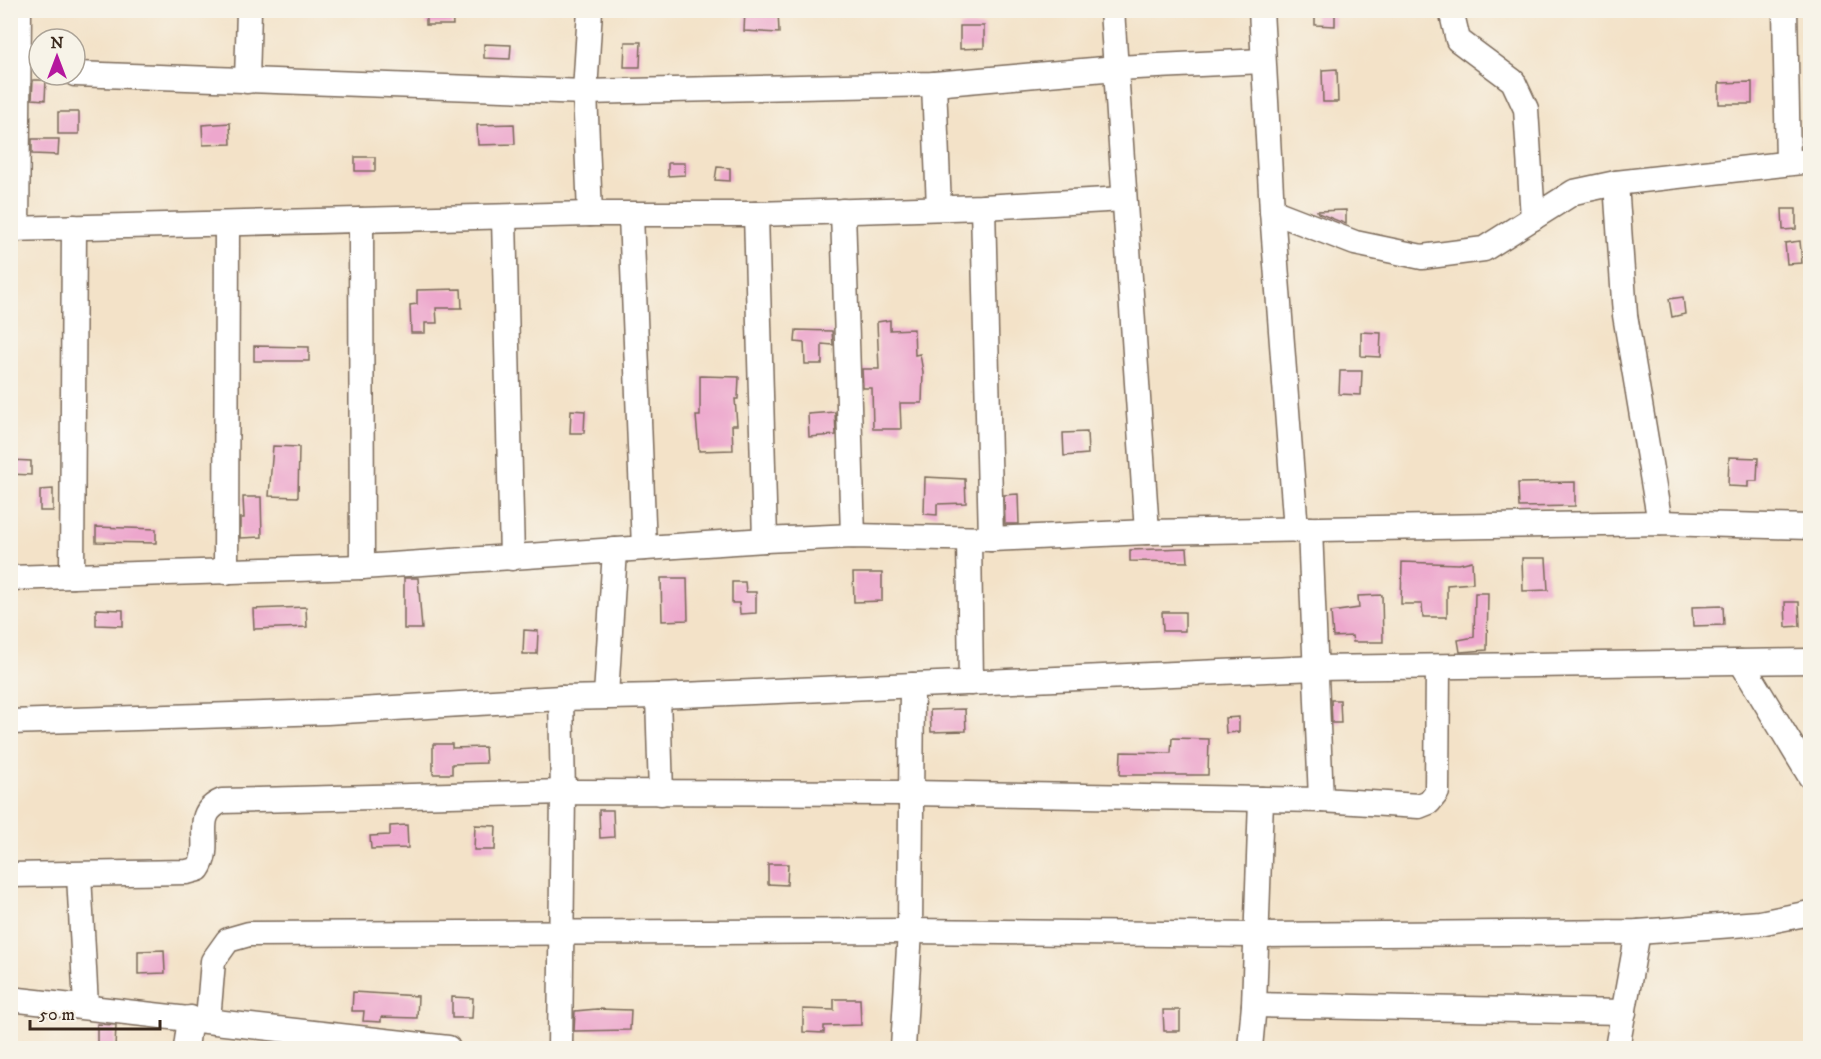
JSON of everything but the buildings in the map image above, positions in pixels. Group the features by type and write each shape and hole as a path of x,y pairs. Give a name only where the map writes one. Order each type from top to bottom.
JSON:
{"street":[{"path":"20,10 23,71 14,229 590,214 756,214 983,207 1124,199"},
{"path":"247,81 249,10"},
{"path":"590,10 585,92 590,214"},
{"path":"1112,10 1147,532"},
{"path":"1261,10 1272,211 1316,668 1321,800"},
{"path":"1451,10 1458,40 1513,81 1526,109 1533,218"},
{"path":"1272,211 1355,243 1422,257 1484,249 1574,192 1616,183 1799,162 1785,10"},
{"path":"87,74 585,92 934,84 1116,68 1263,61"},
{"path":"934,84 939,208"},
{"path":"1616,183 1625,315 1660,523"},
{"path":"971,683 980,539 983,207"},
{"path":"843,211 853,536"},
{"path":"756,214 765,540"},
{"path":"631,215 644,548"},
{"path":"504,218 512,558"},
{"path":"361,220 362,567"},
{"path":"226,572 227,225"},
{"path":"72,576 74,227"},
{"path":"10,578 362,567 853,536 980,539 1147,532 1660,523 1810,527"},
{"path":"606,696 615,550"},
{"path":"10,722 327,712 561,698 658,696 1316,668 1810,661"},
{"path":"1741,662 1810,776"},
{"path":"10,875 188,872 198,869 205,859 204,816 211,806 222,801 563,792 911,793 1321,800 1419,806 1430,802 1437,792 1438,666"},
{"path":"903,1048 910,931 912,685"},
{"path":"658,696 661,793"},
{"path":"560,1048 563,792 561,698"},
{"path":"1250,1048 1254,1005 1262,799"},
{"path":"79,875 86,1006"},
{"path":"186,1048 199,1019 213,961 228,940 249,934 910,931 1256,935 1638,932 1760,923 1810,913"},
{"path":"1617,1048 1638,932"},
{"path":"10,999 448,1048"},
{"path":"1254,1005 1624,1012"}]}
